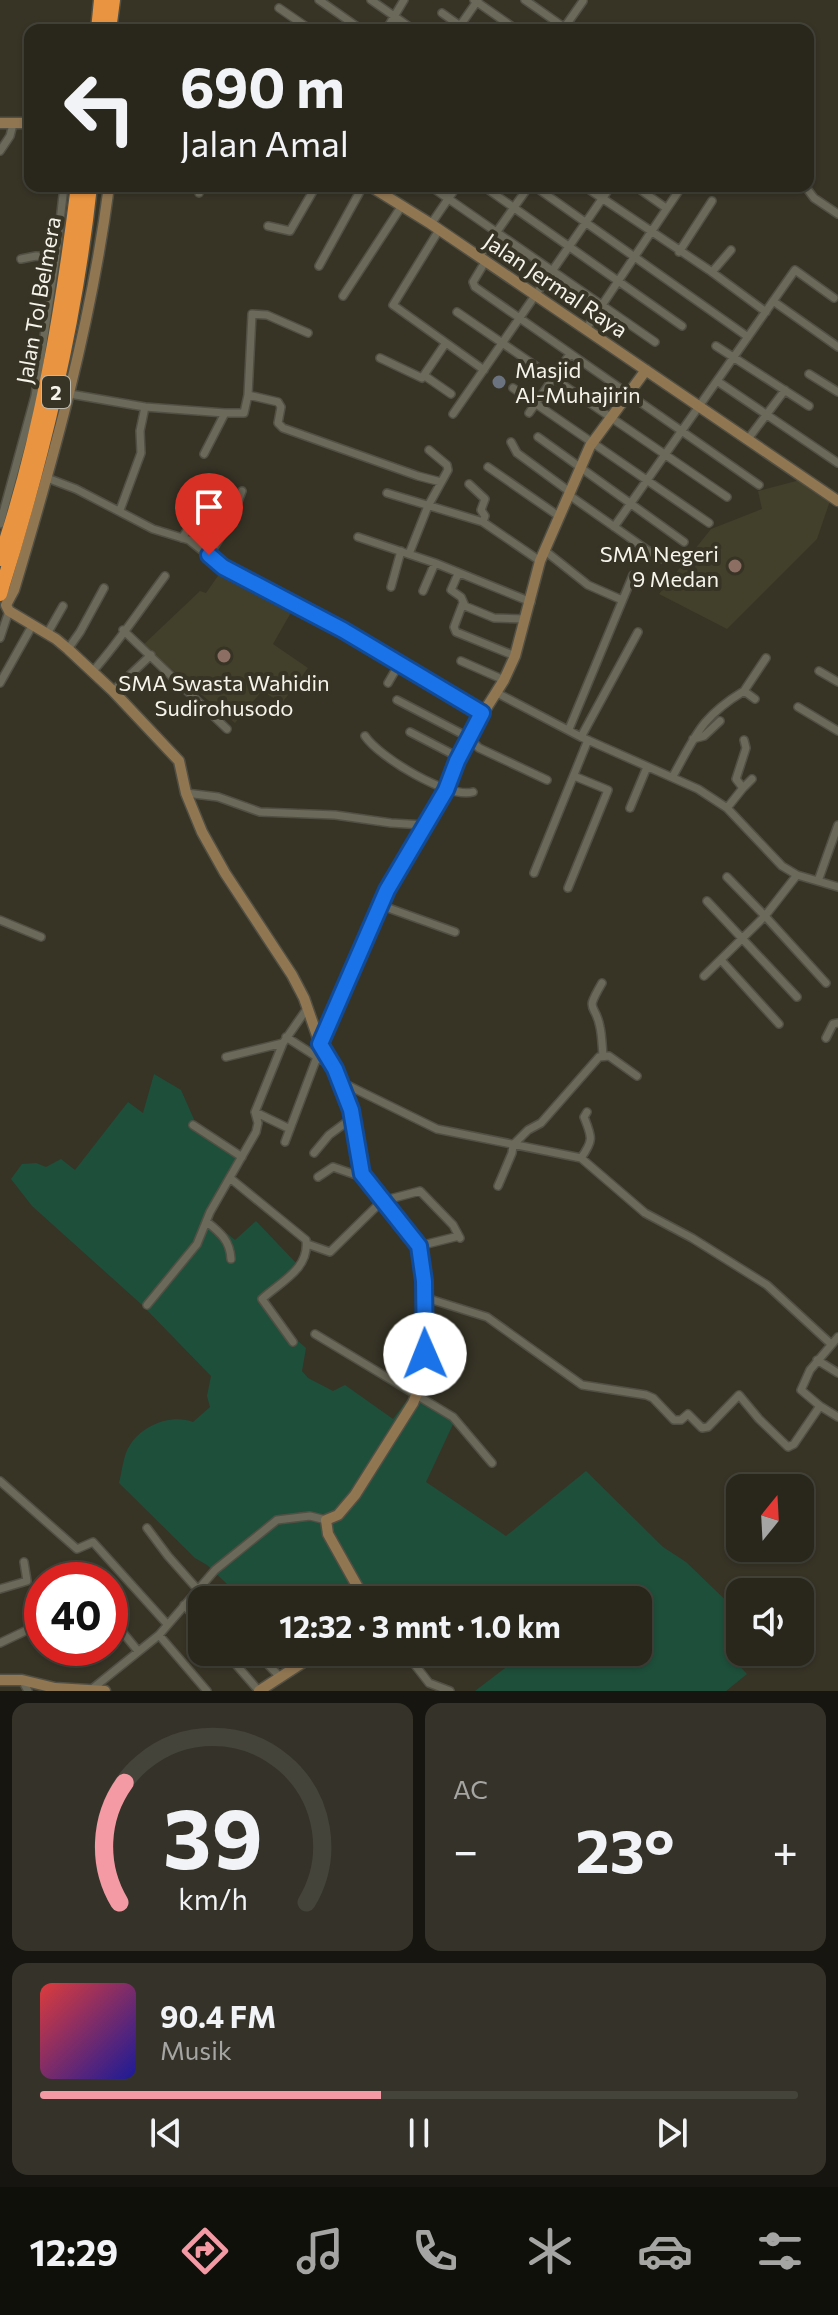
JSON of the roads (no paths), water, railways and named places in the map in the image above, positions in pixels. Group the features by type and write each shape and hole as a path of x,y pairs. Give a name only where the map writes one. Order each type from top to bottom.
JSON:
{"highway":[{"path":"99,24 101,0"},
{"path":"110,24 113,0"},
{"name":"Jalan Tol Belmera","path":"0,559 19,499 49,372 77,192"},
{"name":"Jalan Tol Belmera","path":"0,594 29,503 60,377 89,192"}],"street":[{"path":"319,0 353,24"},
{"path":"371,0 406,24"},
{"path":"390,24 404,0"},
{"path":"525,0 558,24"},
{"path":"464,24 476,1 509,24"},
{"path":"568,24 583,1"},
{"path":"279,8 302,24"},
{"path":"442,13 455,24"},
{"path":"0,123 24,123"},
{"path":"0,151 10,136 13,124"},
{"path":"0,524 35,396 63,192"},
{"path":"108,192 90,311 70,394 14,590 6,605 9,611 47,634 93,671 179,761 186,793 202,832 304,998 320,1044 341,1082 352,1118 362,1174 419,1246 422,1264 426,1343 417,1395 355,1495 338,1515 326,1520 310,1516 277,1520 200,1586"},
{"path":"268,226 290,231 313,192"},
{"path":"319,266 360,192"},
{"name":"Jalan Jermal Raya","path":"379,192 838,501"},
{"path":"438,192 655,342"},
{"path":"453,192 393,305 484,370"},
{"path":"492,192 682,326"},
{"path":"526,192 496,232 473,285 759,485"},
{"path":"540,192 748,337"},
{"path":"592,192 766,312"},
{"path":"453,414 607,192"},
{"path":"643,192 666,208"},
{"path":"586,329 678,192"},
{"path":"810,192 838,214"},
{"path":"679,252 712,201"},
{"path":"343,296 401,207"},
{"path":"712,272 731,250"},
{"path":"21,259 56,257"},
{"path":"614,527 795,270 834,298"},
{"path":"773,301 838,347"},
{"path":"457,312 727,497"},
{"path":"70,394 145,407 244,413 248,395 252,314 267,315 308,333"},
{"path":"380,358 418,378 425,376 445,344"},
{"path":"716,346 809,406"},
{"path":"529,413 570,354"},
{"path":"320,1044 380,905 446,790 468,737 497,693 515,656 542,556 593,442 646,370"},
{"path":"809,374 838,392"},
{"path":"425,376 451,394"},
{"path":"717,381 838,463"},
{"path":"513,388 709,523"},
{"path":"748,439 785,390"},
{"path":"248,395 278,402 281,407 278,423 283,428 441,482"},
{"path":"120,510 141,453 140,431 145,407"},
{"path":"204,454 225,413"},
{"path":"538,437 684,542"},
{"path":"511,442 517,453 660,559"},
{"path":"391,587 448,467 429,450"},
{"path":"488,467 560,517"},
{"path":"47,478 120,510 153,529 196,544 223,567 343,630 482,713"},
{"path":"469,484 485,499 481,510 485,516 483,522"},
{"path":"182,538 199,513 210,488"},
{"path":"209,555 231,520 242,491"},
{"path":"387,493 483,522 588,585 622,600"},
{"path":"358,537 435,563 531,602"},
{"path":"423,591 435,563"},
{"path":"458,574 451,590 461,597 463,603 454,630 515,656"},
{"path":"569,729 633,575"},
{"path":"93,671 112,650 123,630 165,576"},
{"path":"68,649 104,588"},
{"path":"463,603 485,616 526,619"},
{"path":"47,634 63,606"},
{"path":"0,638 9,611"},
{"path":"0,683 32,626"},
{"path":"123,630 227,729"},
{"path":"534,873 574,776 585,739 638,632"},
{"path":"113,691 151,655"},
{"path":"673,776 707,717 744,691 766,658"},
{"path":"461,661 504,680"},
{"path":"388,683 399,664"},
{"path":"819,671 838,682"},
{"path":"744,691 755,699"},
{"path":"497,693 585,739 673,776 727,808 772,858 797,875 838,887"},
{"path":"397,700 468,737 479,748 547,780"},
{"path":"798,707 838,731"},
{"path":"693,739 704,736 720,721"},
{"path":"410,732 458,757"},
{"path":"365,736 383,754 446,790 464,794 473,792"},
{"path":"743,788 736,779 746,748 744,740"},
{"path":"630,808 647,767"},
{"path":"568,888 608,790 574,776"},
{"path":"727,808 752,779"},
{"path":"186,793 218,797 260,812 335,815 424,825"},
{"path":"818,881 838,825"},
{"path":"704,976 765,916 797,875"},
{"path":"727,877 826,983"},
{"path":"707,901 797,997"},
{"path":"380,905 455,932"},
{"path":"0,920 41,937"},
{"path":"721,960 779,1024"},
{"path":"602,983 591,1010 600,1026 603,1055"},
{"path":"147,1305 197,1244 210,1212 256,1132 258,1123 255,1112 284,1040 306,1010"},
{"path":"826,1038 833,1024 838,1023"},
{"path":"226,1057 284,1040 335,1069"},
{"path":"603,1055 637,1076"},
{"path":"498,1186 513,1145 528,1130 541,1123 603,1055"},
{"path":"285,1142 317,1057"},
{"path":"341,1082 437,1129 581,1158 645,1213 767,1285 831,1344"},
{"path":"255,1112 290,1129"},
{"path":"581,1158 589,1148 592,1136 584,1117 587,1112"},
{"path":"314,1153 329,1135 352,1118"},
{"path":"193,1125 242,1157"},
{"path":"318,1177 333,1167 362,1174"},
{"path":"230,1178 301,1235 307,1244 330,1252 382,1201 420,1191 453,1225 459,1237 419,1246"},
{"path":"207,1222 226,1238 231,1259"},
{"path":"293,1342 262,1299 299,1268 307,1244"},
{"path":"423,1297 487,1317 582,1385 617,1392 638,1392 653,1398 674,1420 681,1420 688,1414 702,1428 708,1427 739,1395 788,1447 794,1444 820,1406"},
{"path":"315,1334 453,1417 492,1463"},
{"path":"838,1337 817,1360 801,1390 838,1417"},
{"path":"817,1360 838,1373"},
{"path":"0,1481 77,1549 93,1542 167,1624"},
{"path":"326,1520 328,1534 357,1586"},
{"path":"147,1528 195,1586"},
{"path":"0,1589 24,1582"},
{"path":"92,1689 159,1635 188,1600"},
{"path":"184,1605 188,1609"},
{"path":"0,1643 24,1632"},
{"path":"159,1635 207,1691"},
{"path":"128,1639 138,1651"},
{"path":"237,1666 259,1691 299,1666"},
{"path":"269,1666 281,1678"},
{"path":"416,1666 429,1683 450,1691"},
{"path":"0,1680 22,1680 56,1689 105,1691"},
{"path":"22,1680 28,1691"}],"place":[{"name":"Masjid Al-Muhajirin","path":"499,382"},
{"name":"SMA Negeri 9 Medan","path":"735,566"},
{"name":"SMA Swasta Wahidin Sudirohusodo","path":"224,656"}]}
